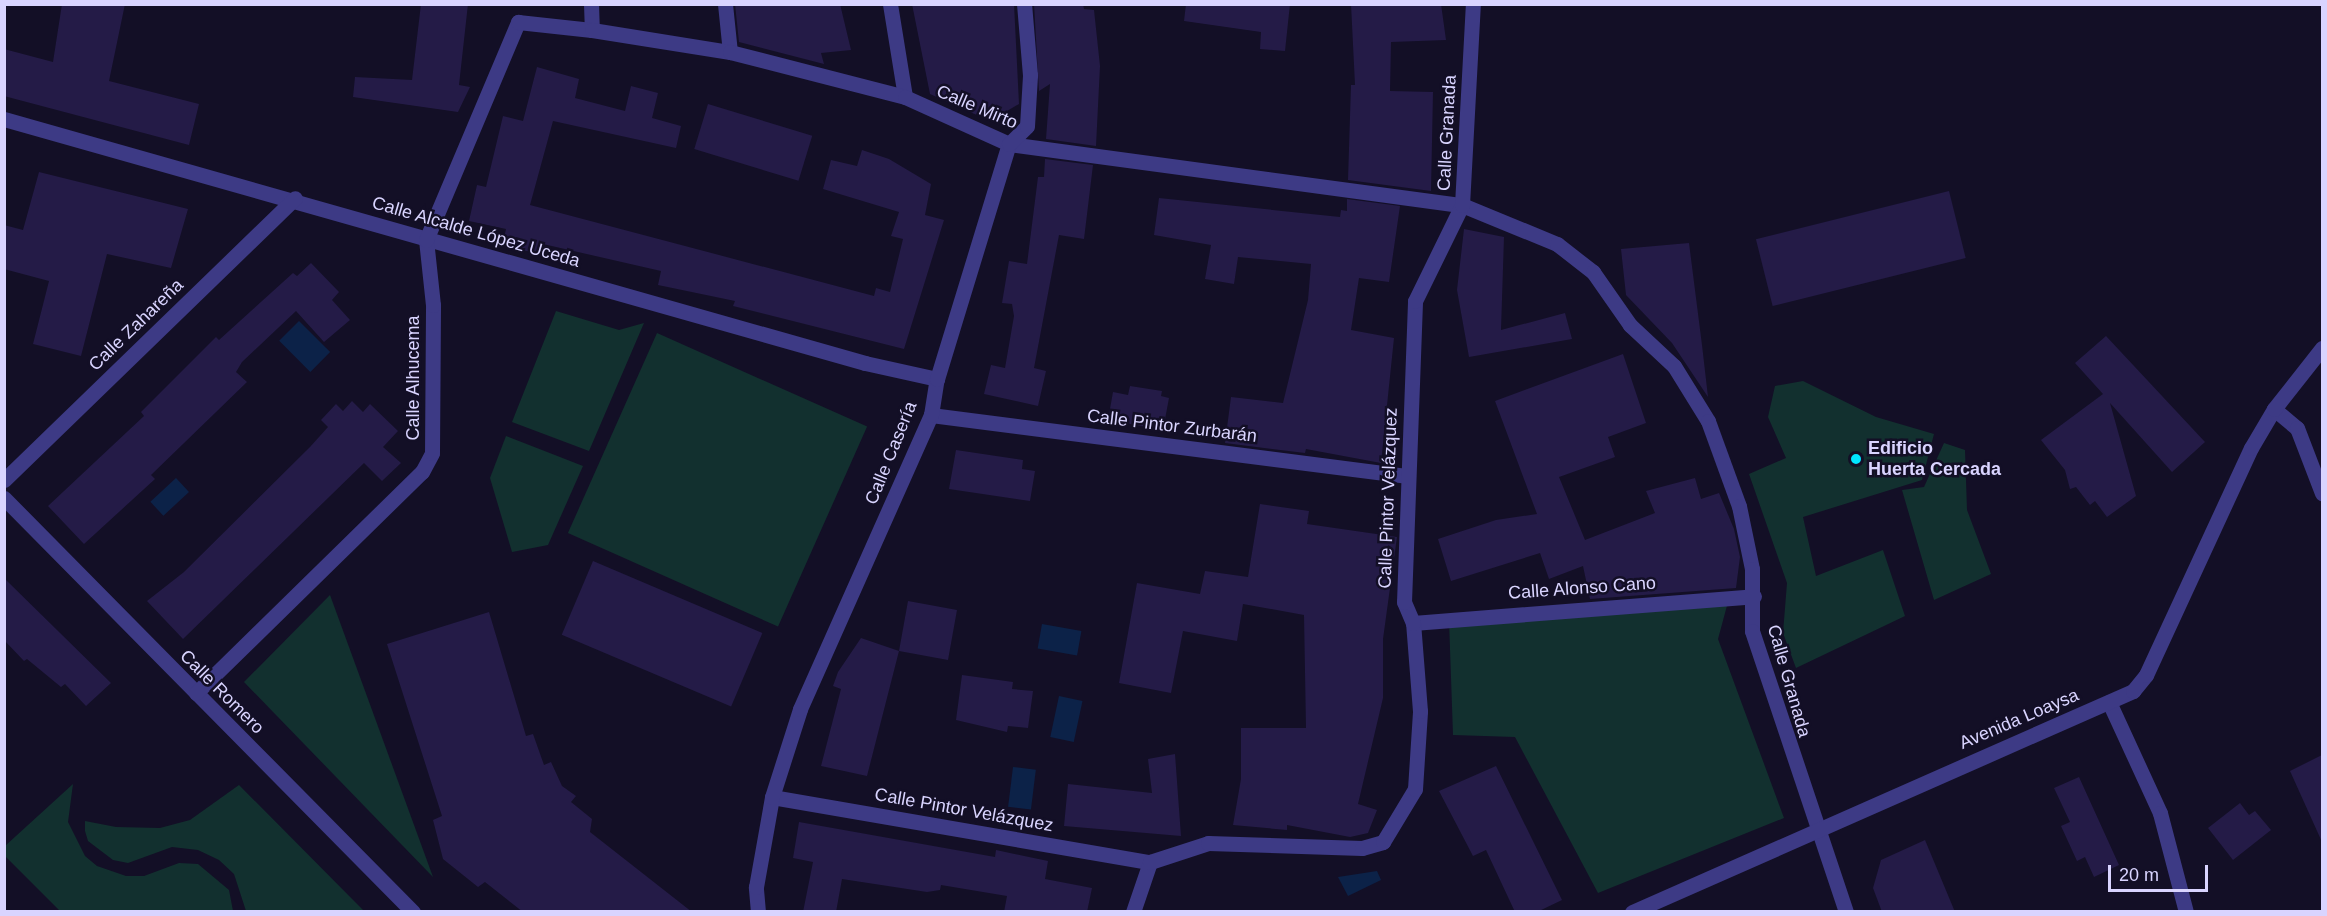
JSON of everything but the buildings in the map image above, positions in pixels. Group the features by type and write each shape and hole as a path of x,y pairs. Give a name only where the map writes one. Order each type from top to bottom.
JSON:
{"street":[{"path":"591,4 592,30"},
{"path":"725,4 730,52"},
{"path":"890,4 905,97"},
{"name":"Calle Casería","path":"758,912 756,887 772,797 800,709 931,415 937,379 1009,144 1027,126 1030,75 1024,4"},
{"name":"Calle Granada","path":"1473,4 1462,205 1557,244 1593,272 1630,325 1674,366 1708,421 1739,506 1754,596 1751,627 1815,831 1846,912"},
{"name":"Calle Mirto","path":"518,22 592,30 730,52 905,97 1009,144 1462,205"},
{"name":"Calle Alhucema","path":"196,693 422,472 432,453 433,305 426,240 518,22"},
{"name":"Calle Alcalde López Uceda","path":"4,119 295,198 426,240 865,363 937,379"},
{"name":"Calle Zahareña","path":"4,480 295,198"},
{"name":"Calle Pintor Velázquez","path":"772,797 1150,862 1209,843 1362,848 1383,842 1415,789 1420,711 1413,622 1404,602 1415,301 1462,205"},
{"name":"Avenida Loaysa","path":"1632,912 2133,691 2146,675 2274,409 2322,348"},
{"path":"2274,409 2297,428 2322,494"},
{"name":"Calle Pintor Zurbarán","path":"931,415 1408,476"},
{"name":"Calle Romero","path":"4,498 413,912"},
{"name":"Calle Alonso Cano","path":"1413,622 1754,596"},
{"path":"2109,702 2160,813 2186,912"},
{"path":"1133,912 1150,862"}],"green space":[{"path":"556,311 619,330 644,323 589,451 512,422"},
{"path":"657,333 867,427 778,627 568,533"},
{"path":"1803,381 1876,417 1934,434 1922,480 1803,517 1816,576 1883,550 1905,616 1796,668 1783,633 1787,583 1749,474 1786,458 1768,417 1775,386"},
{"path":"506,436 583,466 548,545 512,552 490,478"},
{"path":"1944,443 1965,450 1967,510 1991,574 1934,600 1902,490 1924,487"},
{"path":"330,595 433,877 244,682"},
{"path":"1728,602 1718,639 1784,818 1598,893 1515,737 1453,735 1449,620"},
{"path":"73,784 68,822 85,856 97,866 126,876 144,876 179,863 198,864 229,890 233,911 60,911 5,856 5,846"},
{"path":"239,785 364,911 246,911 234,874 219,860 198,850 172,847 128,863 113,860 88,841 85,821 116,827 160,828 190,820"}],"water":[{"path":"299,321 330,352 310,372 279,341"},
{"path":"176,478 189,492 163,516 150,502"},
{"path":"1042,624 1081,631 1077,656 1038,649"},
{"path":"1059,696 1082,701 1074,742 1050,737"},
{"path":"1013,767 1036,770 1031,810 1008,807"},
{"path":"1377,871 1381,880 1348,896 1338,877"}],"place":[{"name":"Edificio Huerta Cercada","path":"1856,459"}]}
